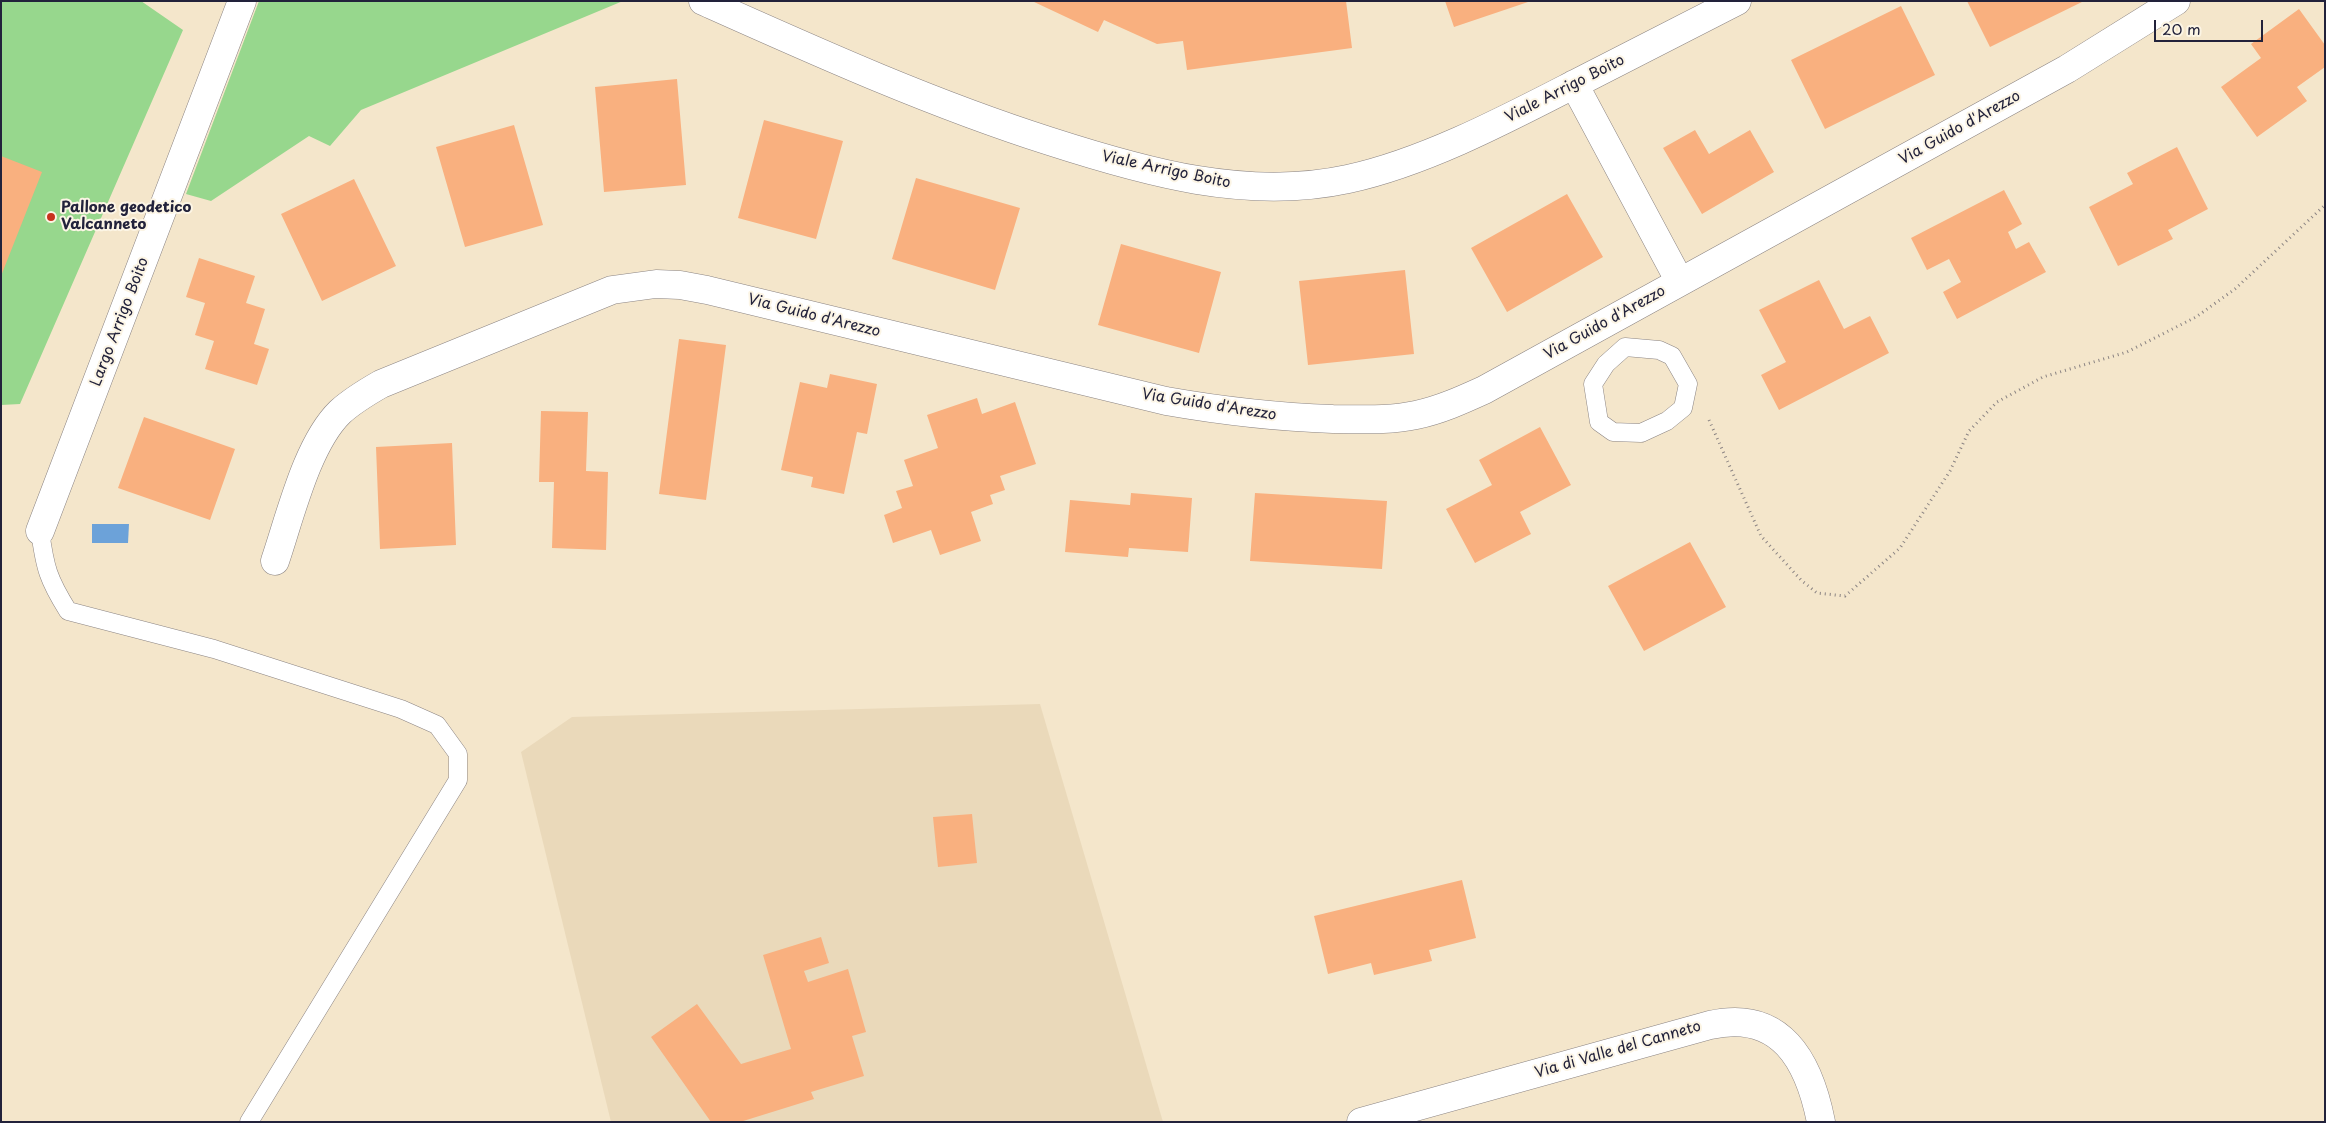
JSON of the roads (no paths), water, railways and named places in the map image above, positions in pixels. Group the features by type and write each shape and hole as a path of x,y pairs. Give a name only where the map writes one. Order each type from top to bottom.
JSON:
{"street":[{"name":"Largo Arrigo Boito","path":"40,531 242,1"},
{"name":"Viale Arrigo Boito","path":"703,1 862,72 1020,132 1138,167 1200,180 1244,186 1306,186 1376,172 1469,135 1737,1"},
{"name":"Via Guido d'Arezzo","path":"275,562 319,440 340,412 381,384 600,294 626,287 656,284 680,285 707,290 1166,401 1244,414 1379,420 1428,412 1484,390 2067,69 2176,1"},
{"path":"1574,84 1680,282"},
{"name":"Via di Valle del Canneto","path":"1361,1122 1710,1025 1740,1021 1765,1028 1776,1034 1794,1052 1814,1092 1821,1122"}],"lane":[{"path":"1610,320 1626,347"},
{"path":"1626,347 1659,350 1672,356 1688,384 1684,408 1667,421 1641,432 1613,432 1599,422 1593,384 1606,364 1626,347"},
{"path":"40,531 44,565 51,584 68,612 214,649 401,709 436,725 458,754 458,780 249,1122"}],"water":[{"path":"92,524 129,524 128,543 92,543"}],"place":[{"name":"Pallone geodetico Valcanneto","path":"51,217"}]}
